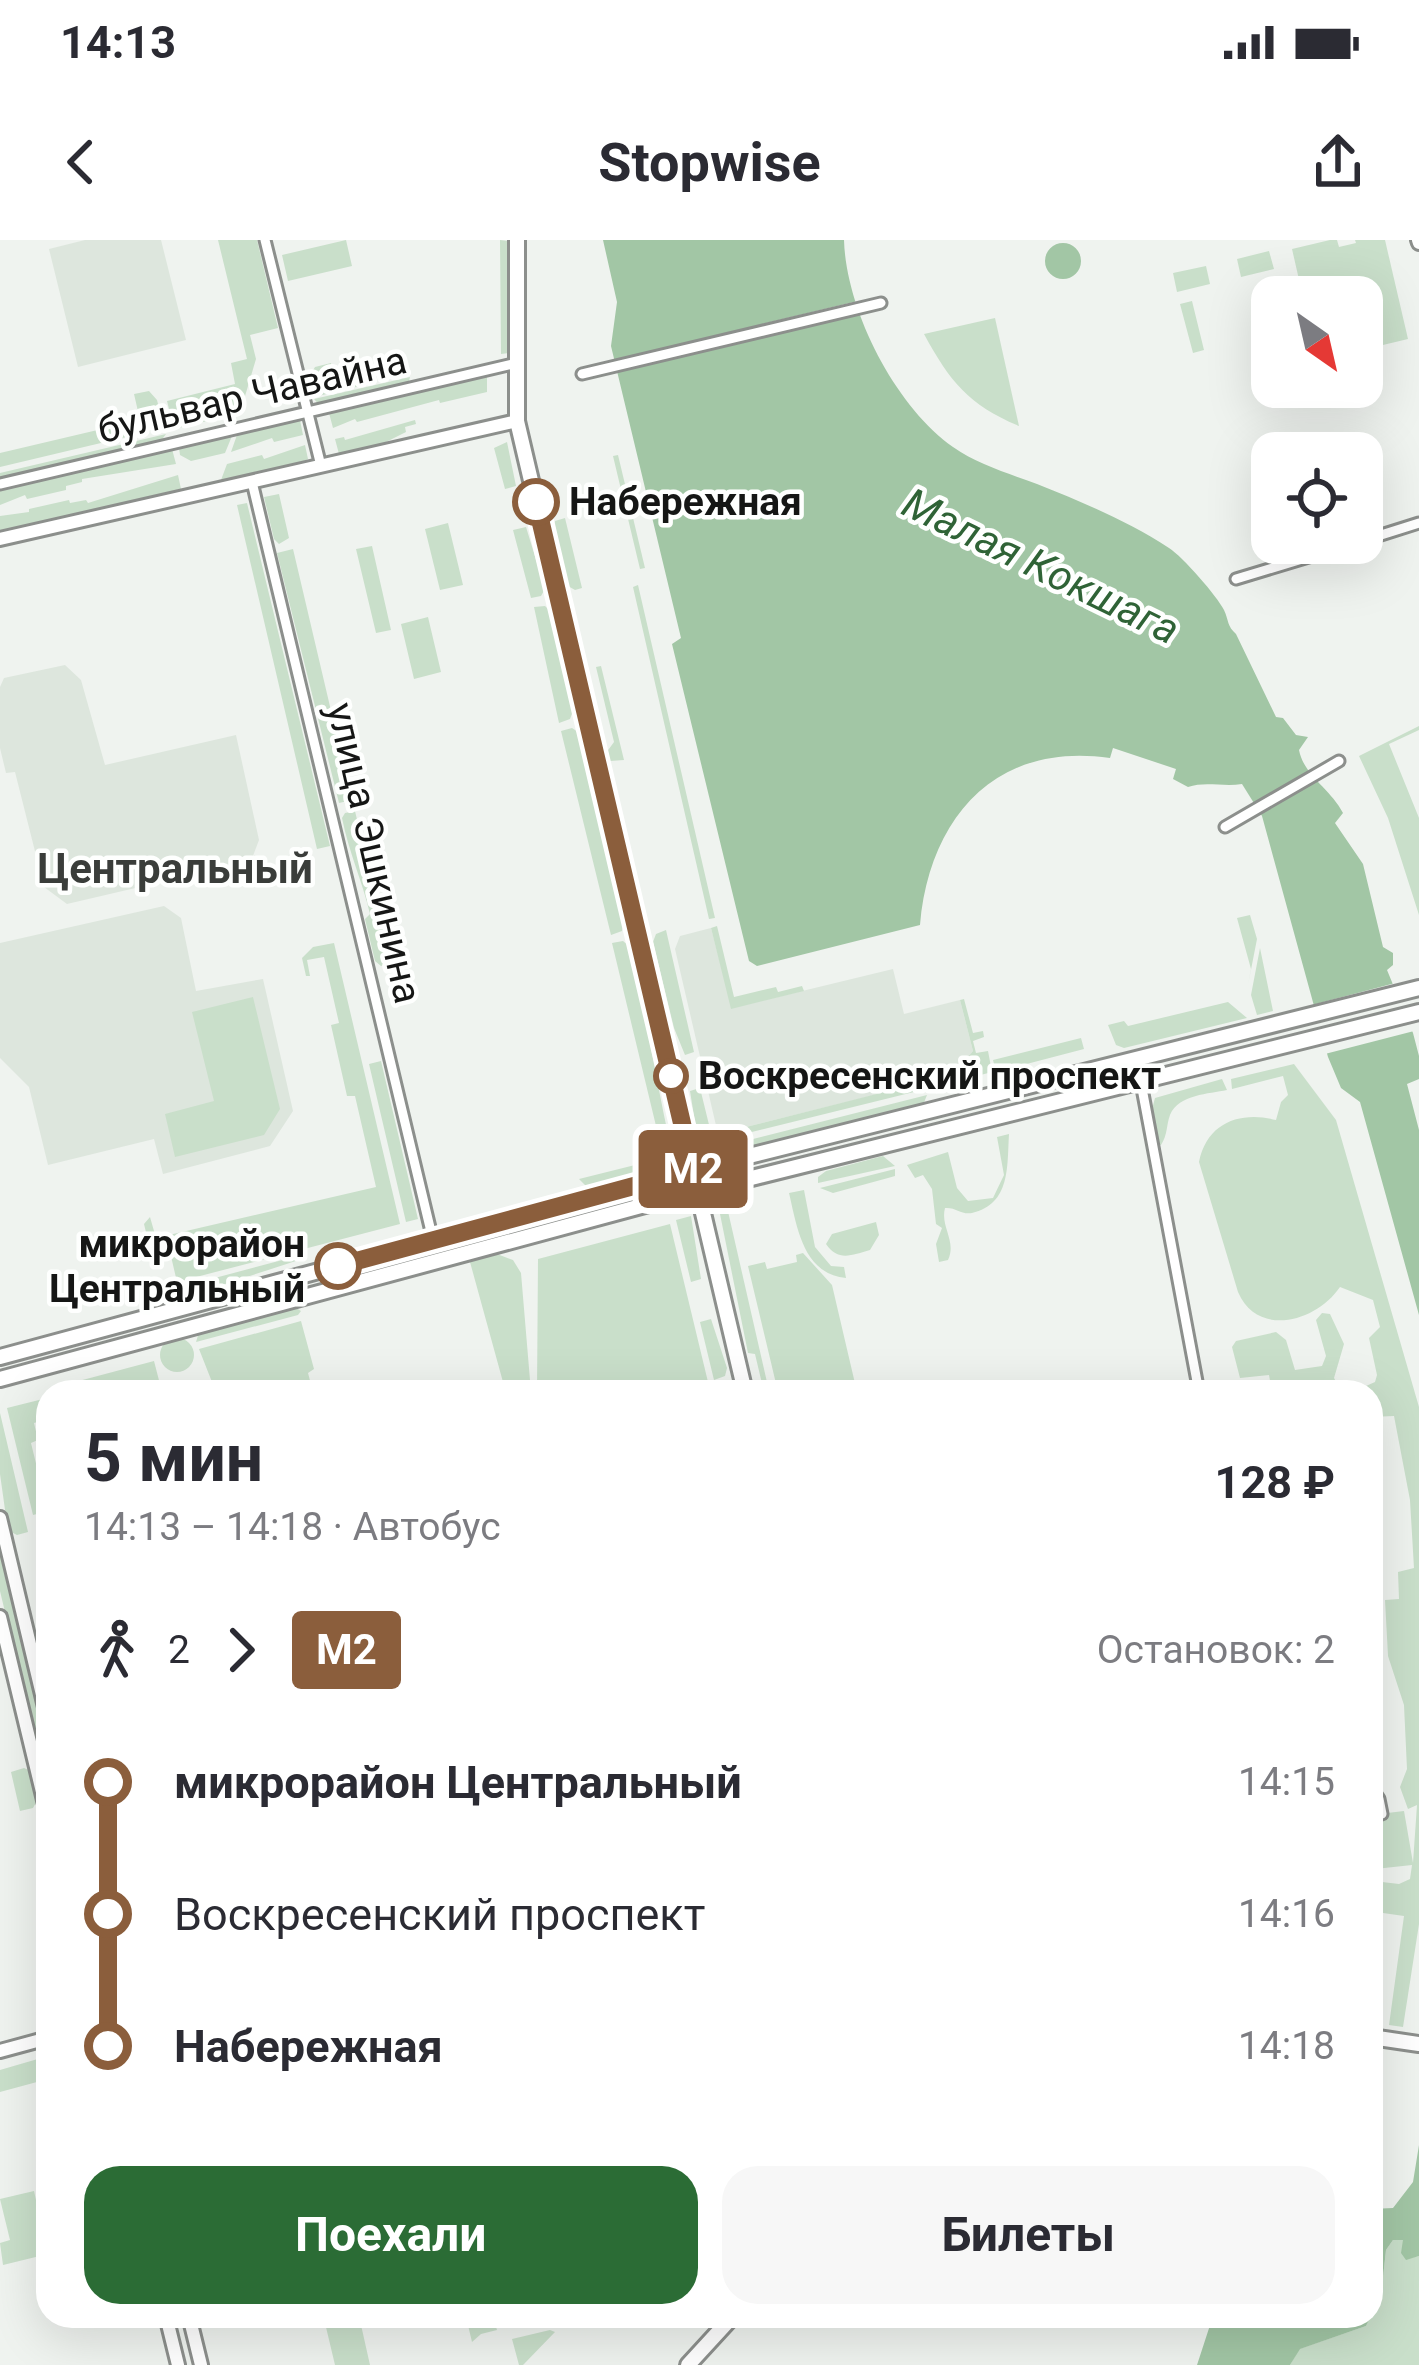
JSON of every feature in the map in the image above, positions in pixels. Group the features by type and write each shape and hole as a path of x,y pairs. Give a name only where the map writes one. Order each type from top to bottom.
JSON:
{"main road":[{"path":"517,240 518,421 742,1380"},
{"path":"0,539 518,421"},
{"path":"0,1358 693,1170 1419,988"},
{"path":"0,1379 698,1191 1419,1012"},
{"path":"0,1518 36,1670"},
{"path":"0,1617 36,1767"},
{"path":"1383,2039 1419,2044"},
{"path":"0,2051 36,2041"},
{"path":"169,2328 178,2365"},
{"path":"192,2328 201,2365"},
{"path":"688,2365 722,2328"}],"street":[{"path":"265,240 321,466"},
{"path":"581,374 881,303"},
{"name":"бульвар Чавайна","path":"0,484 517,363"},
{"name":"улица Эшкинина","path":"252,482 433,1240"},
{"path":"1383,534 1419,523"},
{"path":"1237,579 1286,564"},
{"path":"1225,827 1339,761"},
{"path":"1141,1083 1197,1380"}],"shaded area":[{"path":"85,240 161,240 186,340 78,367 49,249"},
{"path":"218,240 257,240 278,328 250,335 256,359 240,413 174,429 167,401 235,384 231,363 247,359"},
{"path":"346,240 352,266 288,281 282,255"},
{"path":"500,240 508,241 509,346 509,353 501,354"},
{"path":"1330,240 1337,240 1339,247 1355,240 1385,240 1408,339 1383,345 1383,276 1298,276 1292,249"},
{"path":"1269,251 1274,269 1241,277 1237,259"},
{"path":"1206,266 1210,284 1177,292 1173,273"},
{"path":"1192,301 1204,350 1193,353 1180,304"},
{"path":"995,318 1019,426 987,410 963,390 924,334"},
{"path":"331,363 332,372 318,376 322,383 340,379 360,386 314,397 309,377 315,367"},
{"path":"410,377 408,386 321,407 314,399"},
{"path":"487,377 487,392 355,419 333,428 329,413"},
{"path":"149,391 157,400 164,428 0,467 0,453 140,420 134,394"},
{"path":"300,420 303,435 274,442 272,438 231,452 237,435"},
{"path":"415,420 416,424 405,427 406,432 384,443 339,454 335,439"},
{"path":"166,434 158,445 0,481 0,473"},
{"path":"232,436 225,453 191,461 180,455 179,448"},
{"path":"507,442 516,486 505,489 494,448"},
{"path":"305,445 308,459 304,461 221,480 227,464 262,455 264,459"},
{"path":"172,449 176,464 82,479 66,490 27,499 25,495 0,505 0,489"},
{"path":"618,455 645,568 640,569 613,456"},
{"path":"178,475 181,489 0,531 0,516 69,500 88,503"},
{"path":"279,494 289,538 279,544 264,497"},
{"path":"247,503 330,846 317,849 237,505"},
{"path":"565,518 582,588 575,590 568,586 553,527"},
{"path":"448,523 463,585 440,590 425,529"},
{"path":"526,527 545,589 541,596 531,598 513,530"},
{"path":"372,546 391,630 376,633 356,549"},
{"path":"293,549 352,800 339,803 277,553"},
{"path":"638,585 715,918 709,919 633,587"},
{"path":"545,606 573,711 570,719 559,723 534,607"},
{"path":"428,617 441,672 414,679 401,624"},
{"path":"65,665 81,680 105,765 236,735 259,840 251,861 67,904 44,887 15,772 6,773 0,748 0,687 4,678"},
{"path":"601,666 624,760 610,761 606,753 614,742 596,667"},
{"path":"1419,726 1389,744 1419,818 1419,915 1388,818 1359,756"},
{"path":"572,728 578,732 624,923 622,931 611,935 561,731"},
{"path":"355,811 391,963 381,966 375,961 365,919 370,914 342,818"},
{"path":"164,906 181,918 196,991 263,979 293,1111 270,1146 163,1174 154,1139 48,1165 29,1087 0,1058 0,943"},
{"path":"1250,915 1257,939 1248,985 1251,969 1237,918"},
{"path":"717,926 734,997 776,987 778,992 802,986 804,991 731,1009 711,928"},
{"path":"711,928 732,1008 893,969 904,1014 960,1000 973,1051 943,1078 718,1134 675,949 680,936"},
{"path":"666,930 694,1052 685,1055 653,942 656,934"},
{"path":"623,941 630,947 671,1148 671,1153 663,1155 612,943"},
{"path":"334,943 400,1224 177,1282 170,1252 151,1253 144,1224 150,1217 156,1238 376,1187 355,1096 347,1096 331,1025 339,1023 324,957 307,960 310,976 306,976 302,958 313,947"},
{"path":"1260,948 1273,1011 1257,1015 1251,995"},
{"path":"253,997 280,1109 264,1135 175,1157 165,1114 214,1101 192,1012"},
{"path":"964,999 973,1033 983,1031 984,1037 973,1041 976,1053 988,1051 992,1072 935,1087 933,1080 955,1072 973,1051 960,1000"},
{"path":"1228,1002 1247,1018 1124,1048 1116,1045 1108,1025 1124,1021 1128,1026"},
{"path":"1081,1038 1084,1049 996,1072 993,1060"},
{"path":"381,1061 418,1219 406,1222 369,1064"},
{"path":"1294,1064 1336,1120 1419,1407 1419,1924 1403,2027 1389,2025 1404,1916 1383,1913 1383,1882 1399,1884 1410,1879 1412,1865 1383,1868 1383,1814 1404,1811 1413,1863 1417,1805 1408,1809 1400,1787 1407,1769 1404,1705 1388,1656 1385,1600 1399,1599 1398,1572 1414,1568 1410,1500 1394,1416 1383,1416 1383,1380 1376,1380 1369,1338 1380,1327 1373,1300 1340,1287 1317,1309 1288,1320 1259,1316 1238,1292 1199,1162 1209,1137 1218,1129 1250,1117 1276,1120 1288,1095 1283,1076 1232,1089 1231,1079"},
{"path":"1222,1079 1227,1090 1195,1096 1174,1108 1161,1145 1156,1144 1151,1113 1155,1098"},
{"path":"924,1082 926,1089 719,1140 718,1134"},
{"path":"700,1088 712,1137 698,1141 690,1091"},
{"path":"927,1095 923,1105 723,1155 721,1147"},
{"path":"1009,1134 1007,1171 994,1201 972,1213 945,1208 950,1253 948,1260 939,1262 936,1244 942,1228 936,1224 932,1189 923,1175 915,1178 907,1165 948,1152 957,1188 968,1201 993,1198 1004,1175 997,1137"},
{"path":"883,1156 895,1166 818,1183 826,1171"},
{"path":"655,1160 657,1168 586,1186 579,1179"},
{"path":"895,1169 895,1176 833,1193 820,1188"},
{"path":"804,1190 815,1247 831,1266 844,1267 846,1278 820,1268 804,1247 789,1193"},
{"path":"727,1207 766,1380 761,1380 755,1354 748,1353 719,1209"},
{"path":"691,1216 701,1279 691,1282 676,1220"},
{"path":"876,1222 879,1235 870,1250 840,1255 826,1244 832,1234"},
{"path":"670,1224 708,1380 537,1380 538,1259"},
{"path":"803,1253 832,1285 854,1380 775,1380 748,1266 765,1262 767,1269 797,1262 796,1255"},
{"path":"305,1254 305,1258 219,1286 212,1283 211,1279"},
{"path":"497,1254 513,1260 521,1273 530,1380 502,1380 470,1262"},
{"path":"293,1306 301,1311 298,1315 196,1342 199,1332"},
{"path":"1322,1313 1330,1314 1344,1344 1334,1378 1240,1378 1232,1347 1236,1341 1276,1332 1286,1340 1295,1370 1322,1366 1326,1356 1316,1320"},
{"path":"711,1319 727,1368 725,1376 714,1380 700,1322"},
{"path":"301,1321 314,1369 308,1373 310,1380 211,1380 199,1349"},
{"path":"177,1338 189,1343 194,1355 189,1367 177,1372 165,1367 160,1355 165,1343"},
{"path":"154,1361 159,1380 83,1380"},
{"path":"36,1401 36,1441 31,1443 36,1464 33,1515 7,1408"},
{"path":"0,1413 28,1532 17,1535 7,1524 0,1474"},
{"path":"0,1542 36,1694 36,1742 0,1591"},
{"path":"31,1771 36,1791 33,1808 20,1811 11,1772"},
{"path":"36,2060 36,2082 0,2092 0,2070"},
{"path":"34,2191 36,2257 3,2265 0,2243 10,2240 0,2199"},
{"path":"1404,2239 1406,2259 1419,2256 1419,2365 1290,2365 1299,2349 1360,2328 1383,2328 1386,2250 1393,2240"},
{"path":"326,2328 362,2328 370,2365 335,2365"},
{"path":"469,2328 496,2328 481,2334 472,2342"},
{"path":"555,2332 519,2365 512,2339"}],"water":[{"name":"Малая Кокшага","path":"603,240 844,240 864,325 894,382 932,429 972,459 1088,505 1153,538 1183,560 1214,596 1276,717 1283,718 1296,735 1308,737 1299,750 1302,759 1343,813 1335,823 1363,864 1383,947 1393,953 1393,965 1387,970 1419,1056 1419,1079 1407,1084 1419,1130 1419,1315 1360,1102 1341,1088 1328,1057 1262,816 1242,784 1188,787 1173,779 1176,769 1113,748 1110,758 1069,756 1033,762 1002,775 975,795 954,821 937,852 920,925 757,966 749,961 672,644 681,638 611,346 617,302"},
{"path":"1063,243 1075,249 1081,261 1075,273 1063,279 1051,273 1045,261 1051,249"},
{"path":"1419,2145 1419,2256 1406,2260 1401,2253 1403,2240 1393,2240 1386,2250 1383,2278 1383,2208 1393,2208 1413,2182"},
{"path":"1209,2328 1360,2328 1300,2349 1290,2365 1197,2365"}],"pier":[{"path":"862,300 867,312 612,373 609,361"},
{"path":"1399,982 1418,1030 1321,1055 1308,1006"}],"bus line":[{"name":"М2","path":"338,1266 693,1170 536,502"}],"place":[{"name":"Набережная","path":"536,502"},
{"name":"Воскресенский проспект","path":"671,1076"},
{"name":"микрорайон Центральный","path":"338,1266"}],"district":[{"name":"Центральный","path":"175,868"}]}
